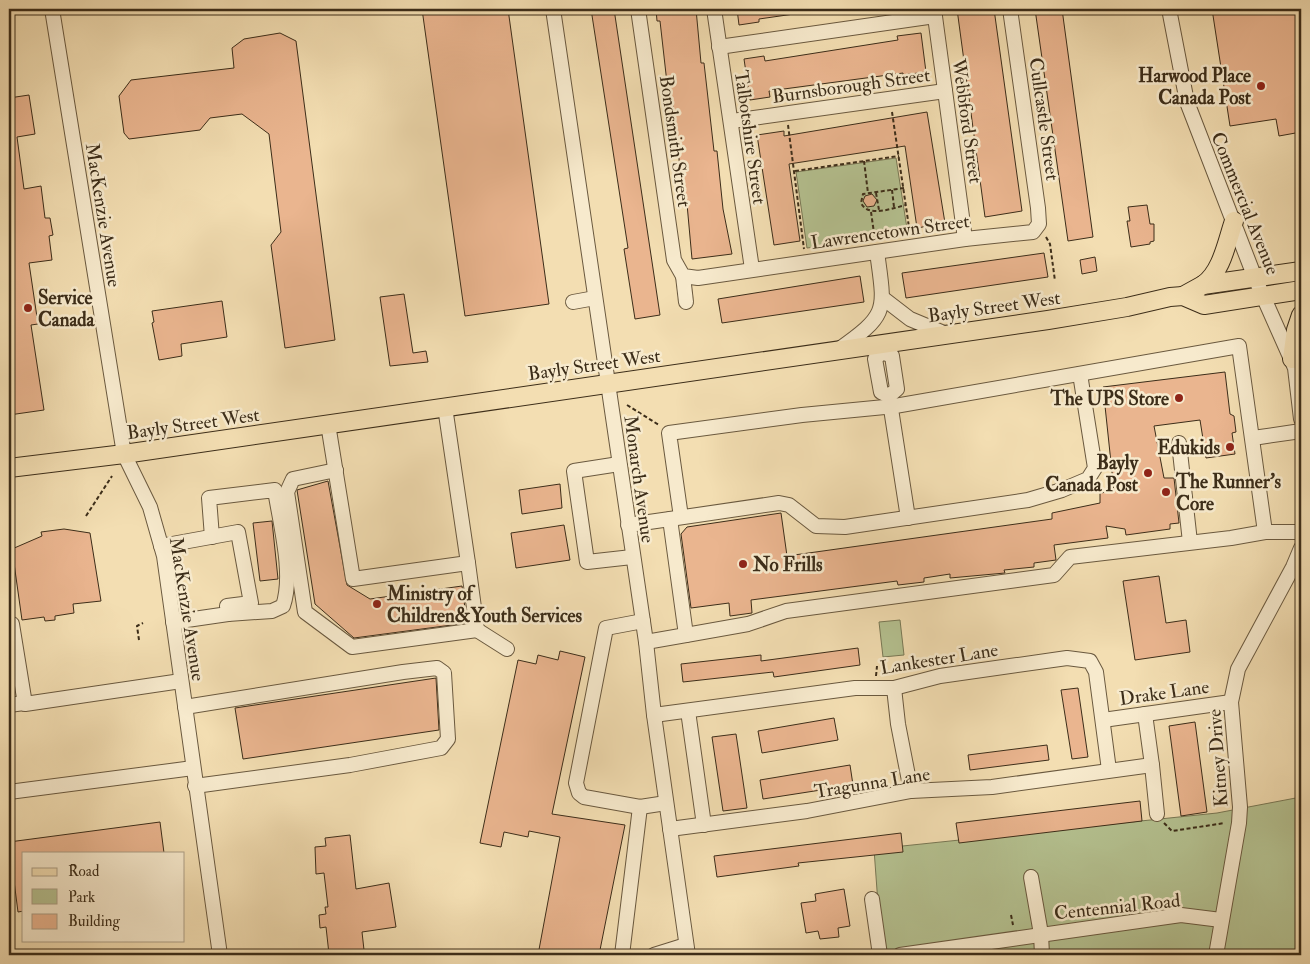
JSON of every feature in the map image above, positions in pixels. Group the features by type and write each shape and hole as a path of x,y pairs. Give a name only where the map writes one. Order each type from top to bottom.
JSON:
{"main road":[{"path":"1203,285 1209,281 1223,257 1234,220"},
{"name":"Bayly Street West","path":"1183,296 1204,305 1301,271"},
{"name":"Bayly Street West","path":"9,468 124,454 838,350 882,348 946,334 1065,317 1183,296 1203,285 1259,286 1301,290"},
{"path":"1292,359 1296,330 1301,315"}],"street":[{"name":"MacKenzie Avenue","path":"52,9 124,454 150,507 161,546 220,955"},
{"name":"Monarch Avenue","path":"553,9 646,642 654,715 687,950"},
{"name":"Bondsmith Street","path":"638,9 674,260 683,276 686,302"},
{"name":"Talbotshire Street","path":"714,9 732,121 752,270"},
{"name":"Cullcastle Street","path":"1010,9 1036,228"},
{"name":"Commercial Avenue","path":"1169,9 1187,102 1259,286"},
{"path":"719,48 934,12"},
{"name":"Webbford Street","path":"934,12 964,239"},
{"name":"Burnsborough Street","path":"732,121 945,91"},
{"name":"Lawrencetown Street","path":"752,270 878,243 964,239 1036,228"},
{"path":"838,350 868,329 877,317 884,299 878,243"},
{"path":"683,276 698,278 752,270"},
{"path":"1259,286 1295,368 1301,419"},
{"path":"573,302 595,298"},
{"path":"884,299 910,319 946,334"},
{"path":"686,635 669,433 1080,374 1240,346 1265,532"},
{"path":"882,348 892,356 897,389 890,401 908,518"},
{"path":"628,525 779,503 789,505 816,526 831,528 1028,500 1062,490 1088,479 1094,468 1080,374"},
{"path":"445,408 477,630"},
{"path":"328,424 353,579 468,563"},
{"path":"1253,438 1301,431"},
{"path":"1179,443 1190,542"},
{"path":"619,464 574,471 587,562 632,557"},
{"path":"336,470 293,479 287,492 305,612 352,647 477,630 507,649"},
{"path":"173,622 228,614 272,611 283,606 287,582 275,490 210,498 212,537"},
{"path":"161,546 238,532 250,602 227,606 228,614"},
{"path":"646,642 748,624 786,611 1054,575 1070,556 1230,538 1265,532 1301,532"},
{"name":"Kitney Drive","path":"1221,920 1240,818 1231,702 1238,669 1293,567 1301,548"},
{"path":"643,621 606,628 576,783 579,793 584,797 640,807 666,803"},
{"path":"12,624 24,702"},
{"name":"Lankester Lane","path":"654,715 855,688 894,688 940,676 1067,658 1090,661 1096,672 1109,770"},
{"path":"185,707 403,672 436,668 444,673 448,739 442,748 350,764 196,786"},
{"path":"9,705 181,681"},
{"path":"894,688 898,724 911,791"},
{"name":"Drake Lane","path":"1103,720 1231,702"},
{"path":"688,711 704,825"},
{"path":"1146,714 1157,814"},
{"name":"Tragunna Lane","path":"670,829 807,811 911,791 992,787 1152,765"},
{"path":"9,792 193,768"},
{"path":"622,955 640,807"},
{"path":"1031,877 1041,934"},
{"path":"872,899 880,955"},
{"name":"Centennial Road","path":"900,955 936,952 1041,934 1181,915 1221,920"},
{"path":"1216,955 1221,920"},
{"name":"Centennial Road","path":"1041,934 1042,955"},
{"path":"654,955 687,950"}],"path":[{"path":"890,98 910,235 903,236"},
{"path":"786,113 805,250"},
{"path":"794,172 899,156"},
{"path":"864,161 868,194"},
{"path":"904,188 868,194 861,197 861,203 863,207 871,211 906,206"},
{"path":"892,190 894,207"},
{"path":"876,192 879,210"},
{"path":"868,241 878,243 871,211"},
{"path":"1036,228 1050,244 1055,282"},
{"path":"627,405 654,420 669,433"},
{"path":"86,516 112,476"},
{"path":"139,640 137,626 143,623"},
{"path":"1157,814 1163,818 1164,824 1172,831 1223,823 1240,818"}],"green space":[{"path":"896,158 908,235 807,248 796,172"},
{"path":"900,620 904,655 883,657 879,622"},
{"path":"1301,797 1301,955 876,955 881,945 874,849 1217,813"}],"building":[{"path":"422,9 508,9 549,304 465,316"},
{"path":"591,9 614,9 660,315 635,319 624,249 628,248"},
{"path":"656,9 696,9 701,63 704,63 714,151 717,151 723,209 732,254 692,259 687,204 684,204 674,114 669,82 667,83 660,21 657,21"},
{"path":"737,9 794,9 794,14 759,19 759,22 739,25"},
{"path":"957,9 994,9 1022,211 985,217"},
{"path":"1035,9 1062,9 1093,237 1068,241"},
{"path":"1212,9 1301,9 1301,132 1279,136 1276,119 1230,126"},
{"path":"280,33 296,41 335,340 285,348 271,245 281,232 269,134 242,114 210,118 200,130 129,139 124,133 119,96 131,80 234,68 232,48 244,39"},
{"path":"921,33 926,72 903,75 903,73 769,91 770,97 750,100 744,59 764,56 765,61 898,40 897,36"},
{"path":"29,95 35,134 17,137 24,189 41,186 45,218 50,218 53,235 49,236 52,260 29,263 38,324 31,325 44,410 9,415 9,98"},
{"path":"927,112 945,223 917,228 905,146 789,164 800,241 774,245 757,135 784,131 784,136"},
{"path":"872,194 877,200 874,206 867,207 863,201 865,196"},
{"path":"1147,205 1150,224 1154,224 1154,241 1150,242 1150,244 1131,247 1127,221 1130,221 1128,207"},
{"path":"1044,253 1048,277 906,298 902,273"},
{"path":"1095,257 1097,271 1082,274 1080,260"},
{"path":"860,276 864,302 722,323 718,299"},
{"path":"404,294 413,353 426,351 428,362 390,366 380,297"},
{"path":"222,301 227,337 181,344 182,356 159,360 152,323 154,322 152,311"},
{"path":"1225,372 1230,414 1234,416 1236,432 1232,433 1235,454 1206,458 1200,420 1154,426 1164,478 1174,478 1179,523 1170,524 1170,529 1126,535 1125,529 1106,526 1108,538 1054,545 1056,560 1034,563 1034,567 1004,570 1005,573 950,578 950,574 924,578 924,582 898,585 897,581 751,600 752,613 730,616 729,603 691,608 681,534 687,527 781,513 787,556 1052,519 1052,513 1100,503 1100,493 1114,491 1103,387"},
{"path":"328,481 347,585 370,599 462,586 467,623 354,638 315,604 297,490"},
{"path":"560,484 562,508 522,514 519,490"},
{"path":"272,521 278,579 260,581 253,523"},
{"path":"564,525 570,560 516,568 511,533"},
{"path":"64,529 90,533 101,601 73,604 74,613 55,616 55,620 45,621 44,617 22,620 12,549 42,536 41,532"},
{"path":"1159,576 1166,623 1186,620 1190,652 1135,660 1123,581"},
{"path":"858,648 860,665 774,677 773,672 683,682 681,664 761,655 761,661"},
{"path":"560,651 585,657 552,814 625,825 599,955 538,955 560,837 529,831 528,837 504,832 501,847 480,843 518,660 536,664 538,655 558,660"},
{"path":"436,678 439,730 243,759 235,708"},
{"path":"1078,688 1088,757 1072,759 1061,690"},
{"path":"834,718 838,740 762,753 758,731"},
{"path":"1195,722 1207,812 1181,816 1169,726"},
{"path":"736,734 747,808 723,811 712,737"},
{"path":"1047,745 1049,760 970,770 968,755"},
{"path":"850,765 853,785 763,799 760,780"},
{"path":"1140,801 1142,821 959,843 956,823"},
{"path":"160,822 164,852 22,852 22,911 18,912 9,842"},
{"path":"901,833 903,852 798,863 799,866 717,877 714,856"},
{"path":"350,835 356,889 389,883 396,927 362,932 364,950 329,954 326,927 320,928 319,915 326,914 325,907 328,907 324,873 316,874 315,847 326,846 325,838"},
{"path":"844,889 850,926 838,928 839,937 820,939 818,931 806,933 801,903 816,901 815,894"}],"place":[{"name":"Harwood Place Canada Post","path":"1261,86"},
{"name":"Service Canada","path":"28,308"},
{"name":"The UPS Store","path":"1179,398"},
{"name":"Edukids","path":"1230,447"},
{"name":"Bayly Canada Post","path":"1148,473"},
{"name":"The Runner's Core","path":"1166,492"},
{"name":"No Frills","path":"743,564"},
{"name":"Ministry of Children&Youth Services","path":"377,604"}]}
